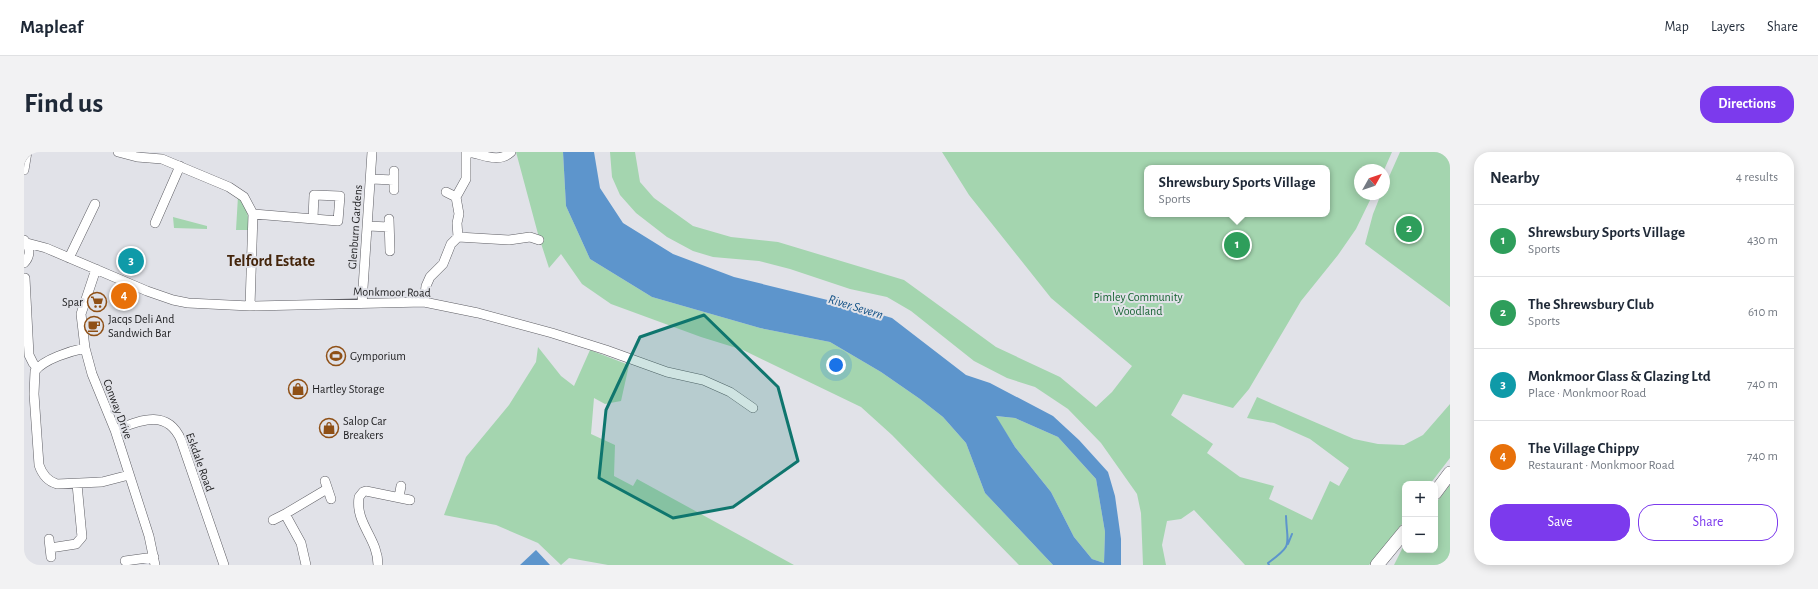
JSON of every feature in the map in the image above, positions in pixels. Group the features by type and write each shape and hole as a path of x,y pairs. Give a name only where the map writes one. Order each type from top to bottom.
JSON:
{"highway":[{"path":"1438,489 1450,473"},
{"path":"1377,565 1402,535"}],"street":[{"path":"24,170 27,152"},
{"path":"118,152 137,157 162,159 237,191 244,197 253,214 250,306"},
{"name":"Glenburn Gardens","path":"362,303 372,152"},
{"path":"424,302 426,286 430,277 443,264 451,244 458,236 457,223 459,214 456,197 466,178 465,159 467,152 499,159 512,155"},
{"path":"155,223 180,166"},
{"path":"371,179 394,185 394,171"},
{"path":"446,192 456,197"},
{"path":"69,258 95,204"},
{"path":"253,214 313,218"},
{"path":"368,226 389,223 390,251"},
{"path":"458,236 509,240 535,236"},
{"path":"25,241 29,255"},
{"name":"Monkmoor Road","path":"25,241 46,248 147,291 173,300 188,303 250,306 424,302 478,313 537,328 606,350 667,372 703,380 730,392 753,408"},
{"path":"24,263 29,255 46,248"},
{"name":"Conway Drive","path":"96,269 81,314 85,348 92,374 115,430 149,536 154,561 125,562"},
{"path":"25,278 30,290 29,354 37,368"},
{"path":"85,348 67,352 37,368 33,380 39,465 41,471 50,482 57,484 102,482 129,475"},
{"name":"Eskdale Road","path":"115,430 150,419 166,422 174,429 181,440 224,565"},
{"path":"50,548 76,544 82,537 77,484"},
{"path":"273,520 285,514 326,485 331,499"},
{"path":"399,497 401,486"},
{"path":"378,565 374,544 359,514 359,497 362,490 410,500"},
{"path":"285,514 301,543 306,565"}],"highlighted area":[{"path":"704,315 778,387 798,461 733,507 673,518 599,478 606,410 640,337"}],"green space":[{"path":"516,152 563,152 566,206 590,259 652,297 760,328 830,342 881,372 920,399 943,417 966,443 985,493 1053,565 1019,565 892,435 861,407 743,350 701,337 611,304 582,284 561,254 549,268 538,234"},
{"name":"Pimley Community Woodland","path":"610,152 635,152 640,182 654,198 693,226 731,237 778,242 904,280 996,347 1060,377 1096,407 1112,392 1132,366 1051,298 969,195 942,152 1392,152 1387,164 1354,164 1354,200 1370,200 1356,229 1338,255 1301,301 1249,389 1233,408 1183,394 1171,415 1213,444 1207,453 1240,477 1274,486 1269,499 1312,520 1330,481 1339,486 1349,468 1310,439 1274,423 1247,418 1257,397 1354,439 1378,444 1404,445 1423,435 1450,404 1450,458 1432,481 1402,481 1402,524 1369,565 1245,565 1194,510 1181,519 1167,521 1162,545 1166,565 1143,565 1141,513 1137,494 1101,443 1068,409 1035,387 1007,378 974,361 911,311 887,297 850,289 790,269 759,261 713,257 693,251 667,237 636,213 620,195 612,177"},
{"path":"1400,152 1450,152 1450,307 1365,244 1373,214 1379,200 1390,200 1390,174"},
{"path":"238,196 244,204 247,212 249,230 236,230"},
{"path":"173,217 207,226 207,229 174,228"},
{"path":"538,347 561,376 574,386 590,350 629,365 621,401 605,404 594,398 591,434 615,445 614,476 633,486 637,479 794,565 608,565 569,558 561,565 538,543 496,525 444,515 466,457 509,405 536,362"},
{"path":"995,416 1015,418 1058,437 1096,479 1105,532 1104,563 1092,559 1074,537 1051,492 1015,447"},
{"path":"1450,485 1450,565 1394,565 1402,549 1402,553 1438,553 1438,500"}],"water":[{"path":"563,152 594,152 600,188 623,223 673,254 734,277 848,305 892,318 966,375 990,383 1053,416 1079,440 1108,472 1115,496 1121,539 1121,565 1053,565 985,493 966,443 943,417 920,399 881,372 830,342 760,328 652,297 590,259 566,206","holes":["996,416 1015,418 1058,437 1096,479 1105,532 1104,563 1092,559 1074,537 1051,492 1015,447"]},
{"path":"536,550 550,565 520,565"}],"waterway":[{"path":"1269,565 1268,563 1282,552 1287,544 1286,516"},
{"path":"1288,544 1292,534"}],"place":[{"name":"The Shrewsbury Club","path":"1409,229"},
{"name":"Shrewsbury Sports Village","path":"1237,245"},
{"name":"Monkmoor Glass & Glazing Ltd","path":"131,261"},
{"name":"The Village Chippy","path":"124,296"},
{"name":"Spar","path":"97,302"},
{"name":"Jacqs Deli And Sandwich Bar","path":"94,326"},
{"name":"Gymporium","path":"336,356"},
{"name":"Hartley Storage","path":"298,389"},
{"name":"Salop Car Breakers","path":"329,428"}],"district":[{"name":"Telford Estate","path":"271,260"}],"water label":[{"name":"River Severn","path":"856,306"}]}
